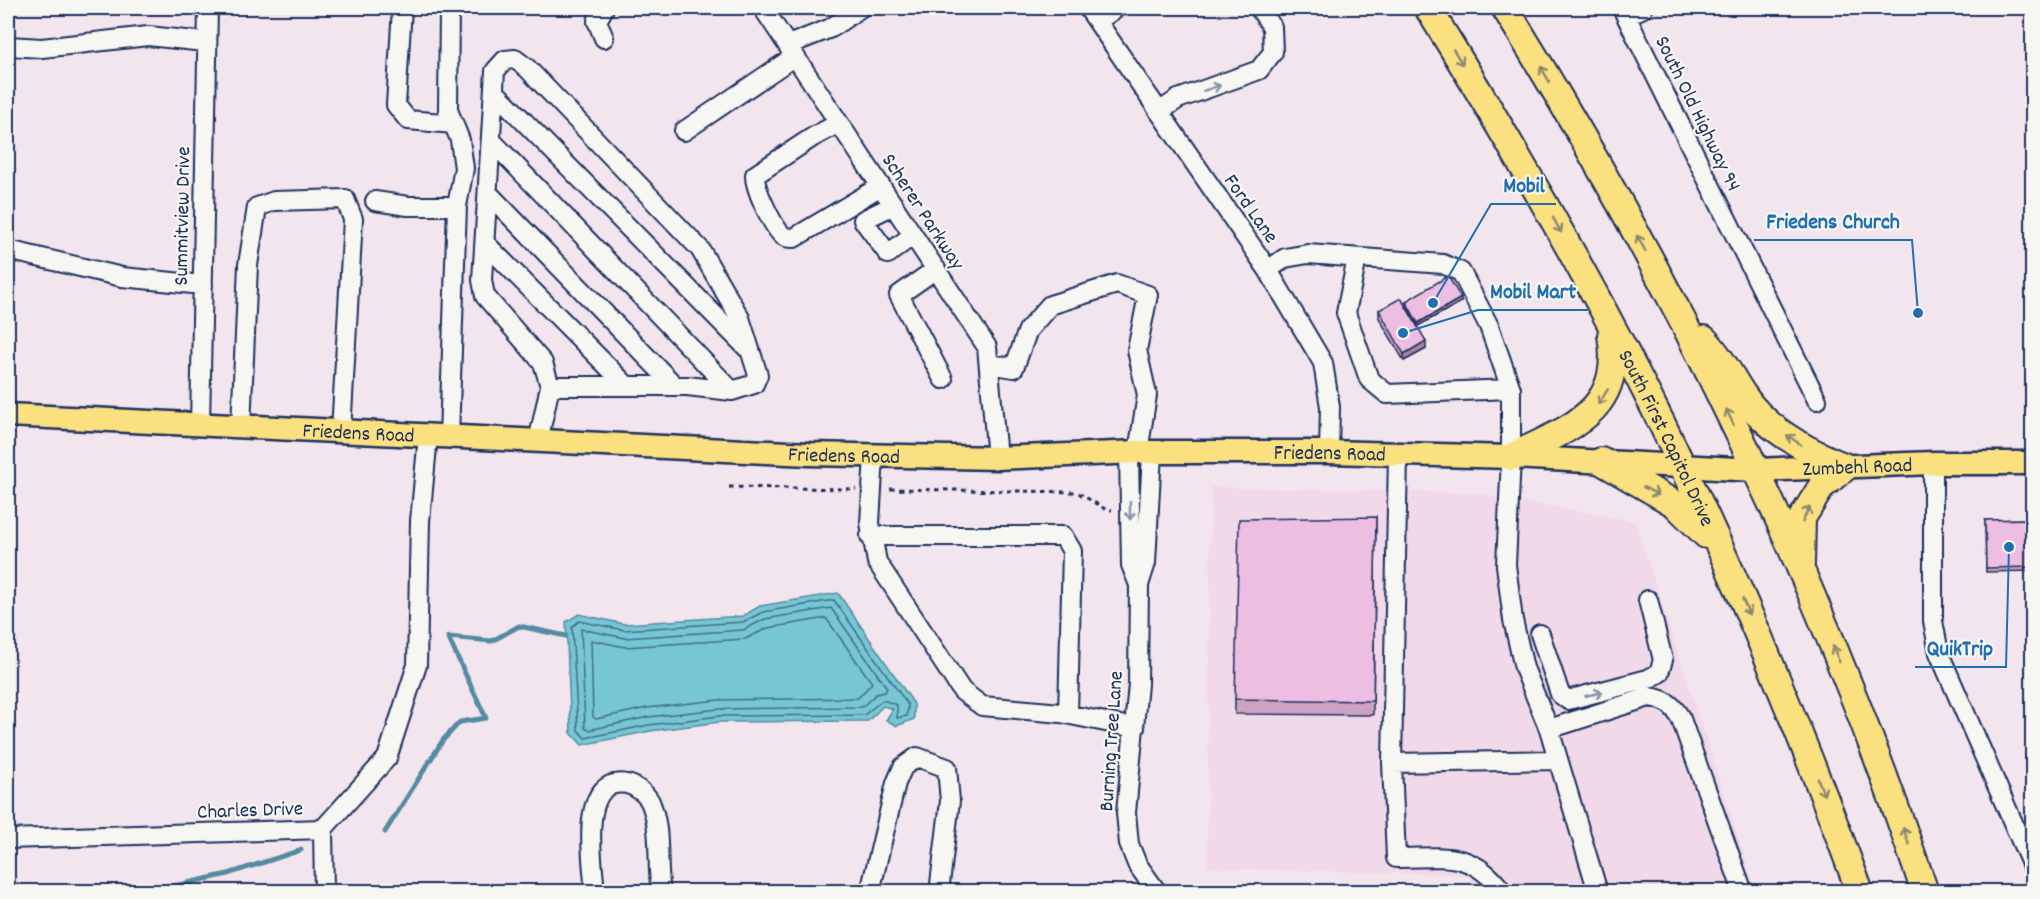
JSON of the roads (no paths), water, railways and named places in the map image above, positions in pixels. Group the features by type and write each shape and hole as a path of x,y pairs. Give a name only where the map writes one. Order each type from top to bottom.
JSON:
{"highway":[{"name":"South First Capitol Drive","path":"1428,8 1525,169 1608,320 1682,466 1809,756 1860,891"},
{"path":"1505,8 1592,154 1680,316 1755,470 1801,571 1862,717 1925,891"},
{"path":"1680,316 1715,351 1744,397 1760,417 1817,455 1846,467 1822,486 1802,518 1801,571"},
{"path":"1511,457 1566,429 1595,408 1606,393 1613,378 1615,360 1608,320"},
{"path":"1600,461 1674,504 1722,554"}],"main road":[{"name":"Friedens Road","path":"8,415 538,442 874,455 997,458 1140,453 1329,452 1511,457 1682,466"},
{"name":"Zumbehl Road","path":"1682,466 1755,470 1933,463 2032,463"}],"street":[{"name":"Summitview Drive","path":"200,426 208,8"},
{"path":"402,8 396,105 408,120 454,124"},
{"name":"Charles Drive","path":"8,839 323,829 387,758 417,665 420,521 438,437 457,206 464,168 460,140 448,110 449,8"},
{"path":"604,8 597,21 604,38"},
{"name":"Scherer Parkway","path":"763,8 987,347 997,458"},
{"path":"684,131 791,51 860,8"},
{"path":"1093,14 1116,8"},
{"path":"1159,112 1178,99 1258,70 1273,51 1272,27 1259,8"},
{"path":"1624,12 1643,8"},
{"name":"South Old Highway 94","path":"1624,12 1817,400"},
{"name":"Ford Lane","path":"1093,14 1268,270 1323,363 1330,407 1329,452"},
{"path":"8,46 42,48 148,36 206,42"},
{"path":"538,442 550,386 543,363 485,296 482,280 495,71 506,60 515,59 613,155 700,249 740,318 758,375 754,384 732,391 675,386 550,386"},
{"path":"494,91 751,351"},
{"path":"839,123 813,136 755,176 758,193 780,233 787,238 794,237 881,186"},
{"path":"491,140 732,391"},
{"path":"488,193 675,386"},
{"path":"241,427 248,265 257,207 274,201 345,199 353,219 341,432"},
{"path":"375,201 408,206 457,206"},
{"path":"894,205 863,220 888,254 913,235"},
{"path":"485,243 626,385"},
{"path":"8,254 122,277 203,285"},
{"path":"1268,270 1285,258 1308,254 1443,264 1461,272 1489,326 1511,389 1511,457 1506,565 1510,602 1524,668 1549,729 1598,891"},
{"path":"1357,258 1346,313 1369,379 1387,394 1511,389"},
{"path":"936,269 899,295 943,379"},
{"name":"Burning Tree Lane","path":"989,364 1014,368 1028,330 1050,305 1117,285 1148,295 1137,350 1147,395 1131,565 1139,585 1138,684 1126,813 1129,844 1137,864 1156,891"},
{"path":"874,455 870,536 877,562 962,691 982,706 1068,714 1135,728"},
{"path":"1398,455 1392,763 1396,858 1463,858 1484,869 1503,891"},
{"path":"1933,463 1933,621 1939,653 2027,840 2032,866"},
{"path":"870,536 1063,536 1072,551 1068,714"},
{"path":"1540,634 1560,694 1568,700 1648,679 1659,673 1662,660 1648,600"},
{"path":"1549,729 1649,697 1662,699 1674,707 1681,719 1743,891"},
{"path":"870,891 896,783 903,767 917,757 947,768 950,801 939,891"},
{"path":"1392,763 1558,760"},
{"path":"595,891 592,808 598,794 614,784 628,784 639,789 651,801 658,839 661,891"},
{"path":"323,829 324,891"}],"water":[{"path":"838,593 914,704 914,719 897,726 886,720 893,709 883,706 868,721 720,722 650,731 582,745 571,733 566,622 579,614 624,624 743,616 760,606"}],"waterway":[{"path":"385,832 443,740 460,722 486,718 448,637 492,641 519,626 566,636"},
{"path":"173,892 174,886 228,874 301,850"}],"place":[{"name":"Mobil","path":"1433,303"},
{"name":"Friedens Church","path":"1918,313"},
{"name":"Mobil Mart","path":"1403,333"},
{"name":"QuikTrip","path":"2009,547"}]}
